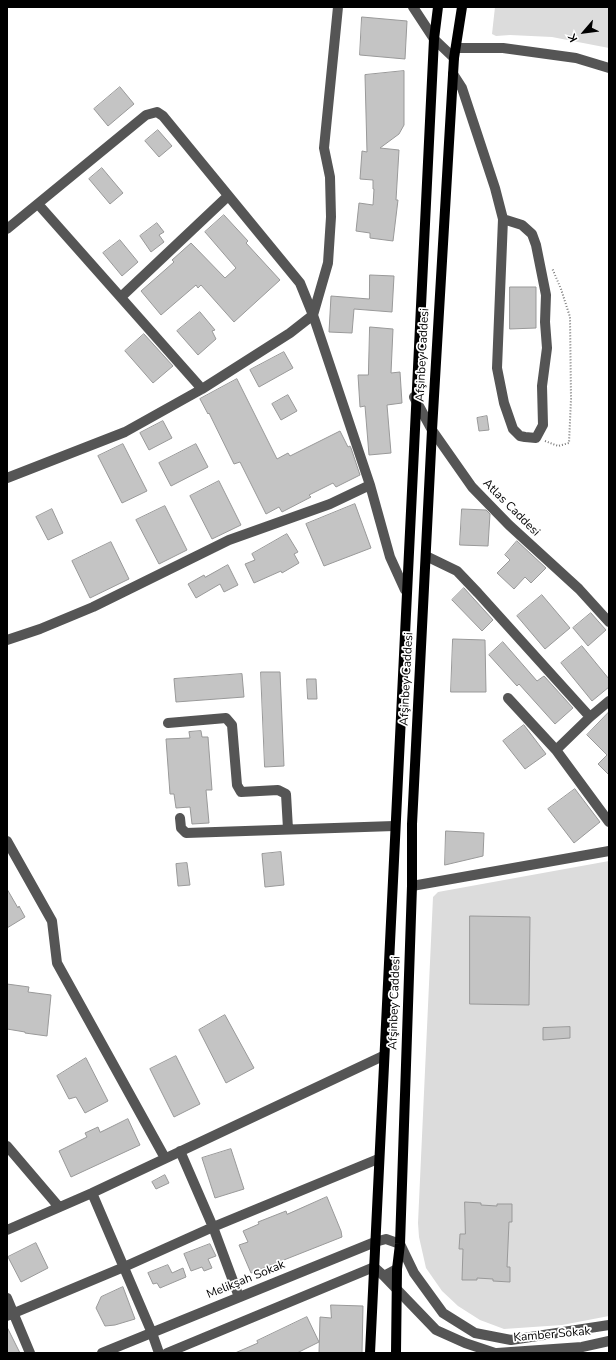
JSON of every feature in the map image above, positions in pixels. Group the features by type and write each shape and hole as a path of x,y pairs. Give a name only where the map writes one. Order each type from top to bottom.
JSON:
{"main road":[{"name":"Afşinbey Caddesi","path":"370,1353 414,397 434,39 438,7"},
{"name":"Afşinbey Caddesi","path":"396,1353 397,1269 400,1244 412,886 412,824 432,430 453,74 462,7"}],"street":[{"path":"7,478 125,432 202,389 290,333 313,315 328,263 331,217 330,177 324,148 338,7"},
{"path":"413,7 434,39 455,53 503,48 576,58 609,68"},
{"path":"453,74 462,88 495,188 503,219 497,368 504,403 513,429 520,436 536,438 543,425 542,386 547,348 545,322 546,294 538,252 532,234 522,225 503,219"},
{"path":"7,228 146,115 152,112 157,112 163,116 300,283 313,315 370,485 390,557 405,590"},
{"path":"121,297 228,196"},
{"path":"38,204 202,389"},
{"name":"Atlas Caddesi","path":"414,397 432,430 472,487 509,525 579,590 609,622"},
{"path":"7,640 40,629 93,607 229,540 330,504 370,485"},
{"path":"426,556 457,572 478,593 590,717"},
{"path":"508,698 556,750 609,822"},
{"path":"556,750 609,701"},
{"path":"168,723 226,718 232,725 237,785 242,792 278,790 286,794 288,829"},
{"path":"180,818 181,828 186,833 394,826"},
{"path":"7,841 52,920 57,962 165,1158"},
{"path":"412,886 609,851"},
{"path":"7,1230 92,1193 383,1056"},
{"path":"7,1146 59,1207"},
{"path":"180,1151 213,1226 239,1297"},
{"path":"10,1315 124,1267 213,1226 378,1159"},
{"path":"92,1193 152,1333 159,1353"},
{"name":"Melikşah Sokak","path":"102,1353 375,1242 386,1238 400,1244"},
{"name":"Kamber Sokak","path":"400,1244 414,1273 443,1313 474,1333 511,1340 609,1325"},
{"path":"167,1353 374,1267 436,1330 465,1343 496,1353"},
{"path":"384,1276 397,1269"},
{"path":"7,1298 10,1315 30,1353"},
{"path":"582,1330 582,1350"},
{"name":"Kamber Sokak","path":"496,1353 582,1350 609,1341"}],"path":[{"path":"536,438 558,446 569,443 571,399 570,317 562,289 552,268 538,252"}],"shaded area":[{"path":"495,7 609,7 609,48 552,37 510,35 496,36 492,34"},
{"path":"609,861 609,1316 562,1325 504,1329 480,1320 458,1306 442,1291 426,1268 419,1237 418,1223 433,897 438,892"}],"building":[{"path":"362,17 407,21 405,59 360,55"},
{"path":"404,71 404,125 399,134 380,148 399,150 396,200 398,200 393,241 370,238 370,233 356,231 359,203 373,205 374,189 373,180 360,179 362,151 367,152 365,75"},
{"path":"120,87 134,104 108,126 94,109"},
{"path":"158,130 172,146 159,157 145,141"},
{"path":"102,168 123,193 110,204 89,179"},
{"path":"224,215 248,241 246,243 280,280 234,322 201,285 198,288 196,285 161,315 141,291 174,262 172,260 191,243 225,278 236,268 205,232"},
{"path":"157,223 164,232 159,235 164,242 151,252 140,236"},
{"path":"120,240 138,262 122,276 103,253"},
{"path":"370,275 394,276 392,312 354,309 352,333 329,332 331,296 369,299"},
{"path":"510,287 536,287 536,328 510,329"},
{"path":"200,312 215,330 212,331 216,339 198,355 177,331"},
{"path":"370,327 393,329 391,373 400,372 402,403 387,405 391,453 369,455 365,406 360,407 358,375 368,375"},
{"path":"144,334 173,366 153,383 125,351"},
{"path":"284,352 293,368 259,387 250,370"},
{"path":"237,379 277,459 288,453 290,456 340,431 348,447 350,446 351,448 360,475 336,487 333,483 309,495 311,497 282,512 279,507 266,514 240,462 234,464 209,413 208,414 200,399"},
{"path":"288,395 297,411 281,420 272,404"},
{"path":"487,416 489,430 479,431 477,418"},
{"path":"163,421 172,438 149,450 140,433"},
{"path":"123,444 147,491 122,503 98,456"},
{"path":"196,444 208,467 171,486 159,463"},
{"path":"219,481 241,525 212,539 190,496"},
{"path":"355,504 371,548 324,566 306,524"},
{"path":"165,506 187,550 159,564 136,520"},
{"path":"52,509 63,533 48,540 36,517"},
{"path":"462,509 486,510 490,514 488,546 460,545"},
{"path":"287,534 298,552 294,554 299,563 282,573 281,571 254,583 245,564 255,560 252,554"},
{"path":"517,541 546,568 531,583 525,577 514,589 497,573 510,560 505,555"},
{"path":"111,542 129,579 90,598 72,561"},
{"path":"228,565 238,585 224,592 220,584 196,598 188,584 204,575 205,577"},
{"path":"464,588 493,620 482,631 452,600"},
{"path":"542,595 570,628 545,649 517,616"},
{"path":"591,613 606,630 588,646 573,628"},
{"path":"453,639 485,640 486,692 451,692"},
{"path":"503,642 537,681 544,676 573,708 555,724 519,684 517,686 489,655"},
{"path":"582,646 609,679 609,687 592,701 561,663"},
{"path":"261,672 280,672 284,766 265,767"},
{"path":"242,674 244,697 176,702 174,679"},
{"path":"307,679 316,679 317,699 308,699"},
{"path":"609,712 609,775 598,764 607,755 587,735"},
{"path":"524,725 546,754 525,769 503,741"},
{"path":"201,731 202,737 208,737 212,790 206,790 209,823 192,824 190,807 176,808 174,794 170,794 166,739 190,738 189,732"},
{"path":"575,789 600,822 574,843 548,809"},
{"path":"446,831 484,833 483,856 445,865"},
{"path":"281,852 284,885 265,887 262,854"},
{"path":"187,863 190,885 178,886 176,864"},
{"path":"7,889 25,917 7,928"},
{"path":"470,916 530,917 529,1005 470,1004"},
{"path":"7,984 29,987 28,992 51,995 47,1036 7,1029"},
{"path":"225,1015 254,1068 226,1083 199,1030"},
{"path":"570,1027 570,1038 543,1040 543,1028"},
{"path":"176,1056 200,1104 174,1117 150,1069"},
{"path":"86,1058 108,1101 85,1113 76,1097 69,1099 57,1076"},
{"path":"128,1119 140,1145 71,1177 59,1151 87,1137 85,1133 98,1127 100,1132"},
{"path":"231,1149 244,1189 215,1198 202,1158"},
{"path":"165,1175 169,1183 156,1189 152,1182"},
{"path":"327,1197 342,1237 251,1273 239,1245 248,1242 243,1231 259,1224 258,1222 286,1211 287,1214"},
{"path":"465,1202 497,1206 497,1204 512,1204 512,1222 509,1222 507,1267 510,1267 510,1282 477,1278 477,1280 462,1280 463,1249 459,1249 460,1234 465,1234"},
{"path":"36,1243 48,1268 21,1282 8,1257"},
{"path":"210,1244 216,1256 208,1259 212,1268 204,1271 202,1267 191,1271 184,1254"},
{"path":"168,1265 172,1273 183,1268 186,1277 160,1288 157,1283 153,1284 148,1273"},
{"path":"123,1287 135,1319 115,1325 105,1326 96,1308 101,1297"},
{"path":"331,1305 363,1306 362,1353 319,1353 320,1317 331,1318"},
{"path":"307,1317 319,1342 297,1353 235,1353 258,1343 257,1341"},
{"path":"7,1327 20,1353 7,1353"}]}
